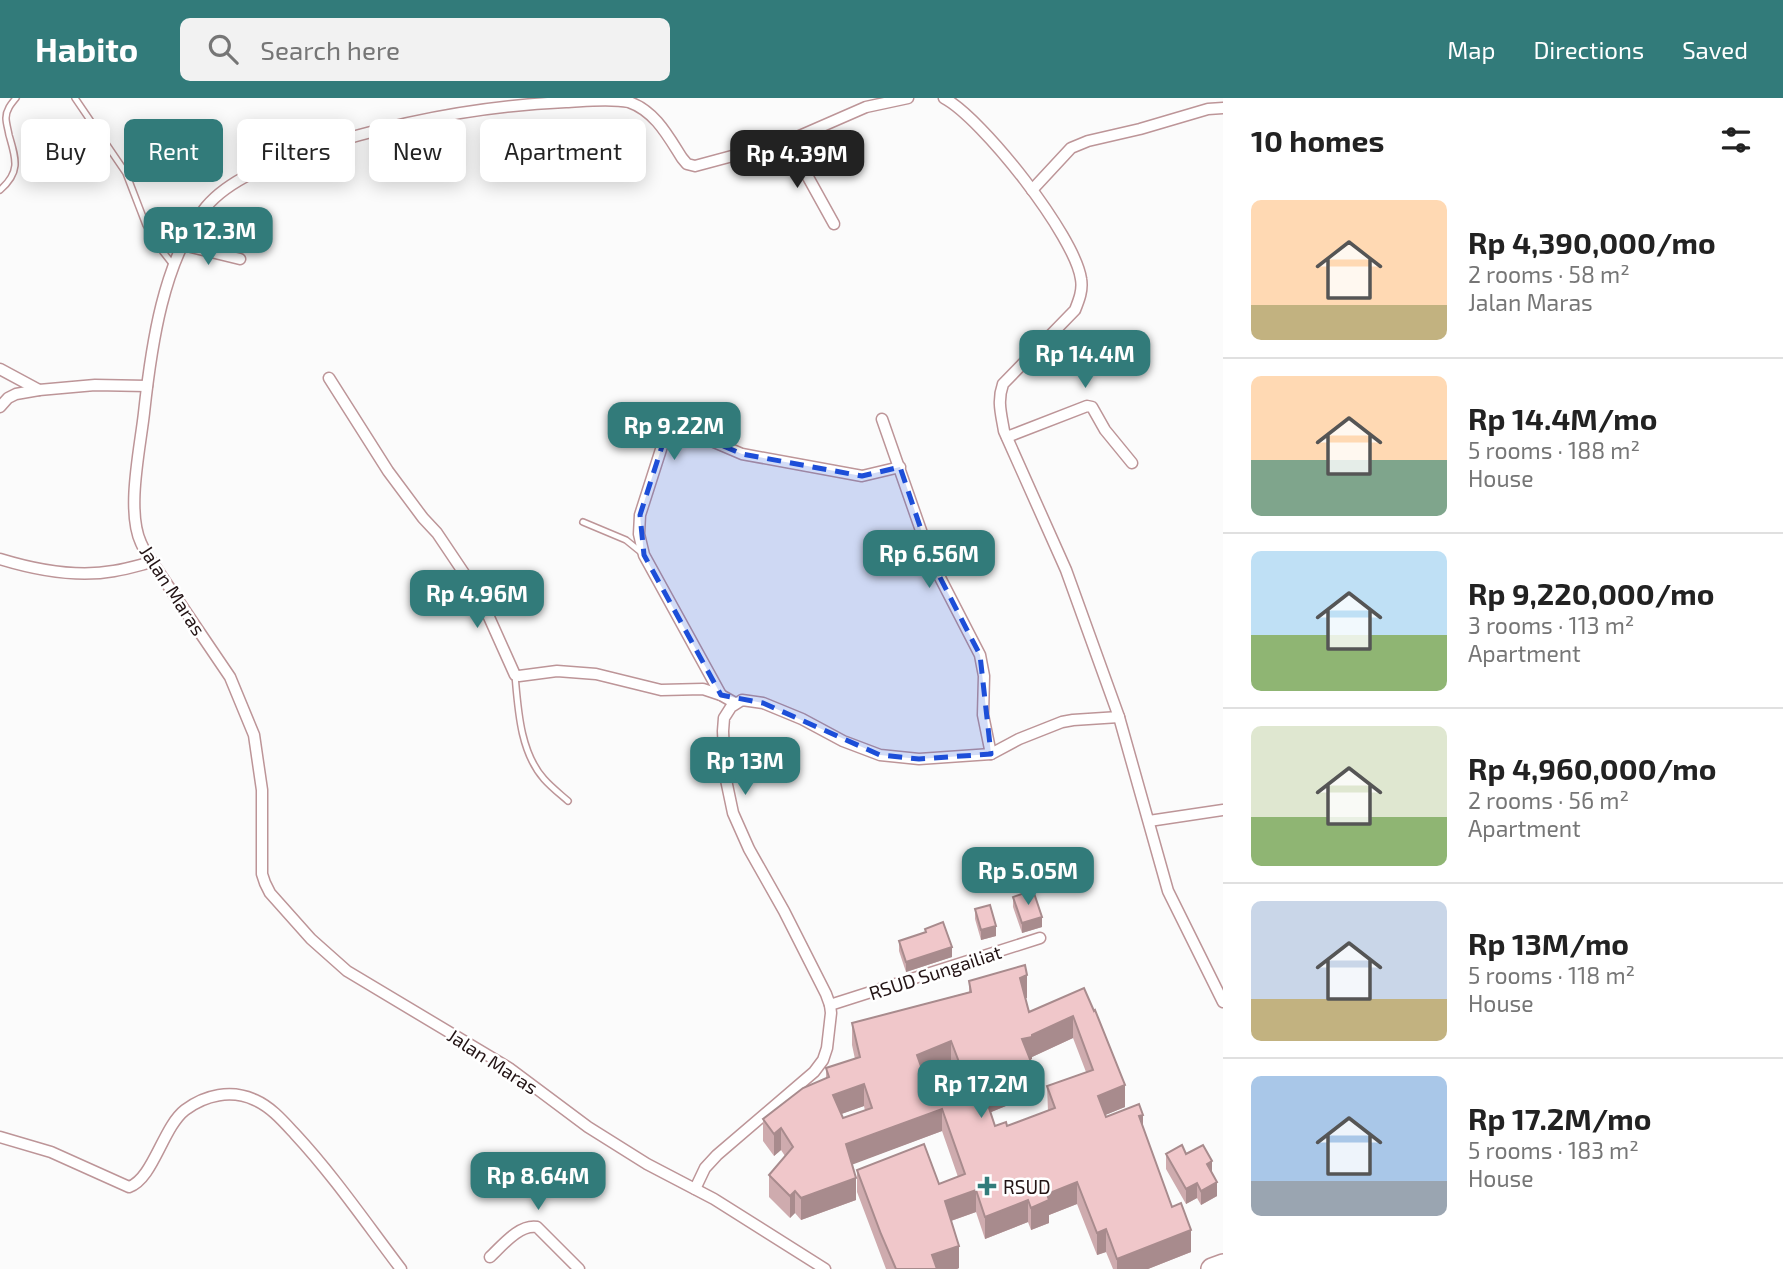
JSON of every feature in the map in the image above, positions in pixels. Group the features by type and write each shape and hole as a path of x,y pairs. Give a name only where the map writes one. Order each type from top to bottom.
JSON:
{"highway":[{"path":"1212,1269 1223,1265"}],"street":[{"name":"Jalan Maras","path":"825,1269 588,1127 509,1068 348,971 311,939 270,893 262,874 262,790 254,734 230,677 141,542 135,522 134,501 147,386 164,296 174,266 207,205 246,177 282,160 353,136 482,108 615,99 627,101 654,116 682,158 687,164 695,166 788,142 865,103 908,98"},
{"path":"944,98 966,113 1051,215 1075,261 1081,279 1081,297 1075,310 1003,383 999,397 1004,431 1066,570 1119,717 1168,891 1223,1002"},
{"path":"1032,190 1070,148 1208,109 1223,108"},
{"path":"788,142 834,224"},
{"path":"183,245 240,259"},
{"path":"0,369 39,390"},
{"path":"329,378 388,471 437,533 480,597 516,675 557,671 596,674 661,690 703,689 736,703"},
{"path":"0,407 16,394 39,390 95,385 147,386"},
{"path":"1007,437 1087,406 1092,407 1105,430 1132,463"},
{"path":"882,419 932,562 980,655 984,676 983,715 991,754"},
{"path":"720,695 644,555 639,534 640,515 664,440 681,428 743,454 862,476 900,467"},
{"path":"0,559 44,571 72,573 114,572 152,562"},
{"path":"695,1189 705,1168 717,1154 804,1081 822,1060 831,1013 826,994 749,849 733,813 725,775 723,731 727,712 736,703 746,699 763,703 802,719 843,741 880,755 919,759 991,754 1019,739 1062,722 1119,717"},
{"path":"1149,821 1223,810"},
{"name":"RSUD Sungailiat","path":"830,1005 1040,939"},
{"path":"0,1137 51,1152 129,1187 144,1176 164,1138 184,1111 206,1098 221,1094 237,1094 256,1100 277,1115 311,1151 401,1269"},
{"path":"490,1257 523,1228 530,1226 537,1227 579,1269"}],"lane":[{"path":"0,190 12,179 16,168 6,117 16,98"},
{"path":"75,98 126,173 146,225 174,266"},
{"path":"583,522 626,540 644,555"},
{"path":"516,675 520,720 531,761 544,779 568,801"}],"highlighted area":[{"path":"681,428 742,454 862,476 900,467 932,562 980,655 991,754 919,759 880,755 763,703 721,695 644,555 640,515 664,440"}],"building":[{"path":"1033,890 1042,917 1022,923 1013,897"},
{"path":"990,905 996,926 981,930 975,909"},
{"path":"943,922 952,947 906,962 899,941 926,932 925,929"},
{"path":"1025,965 1027,975 1020,978 1029,1012 1084,988 1125,1085 1098,1096 1106,1117 1139,1104 1143,1115 1139,1116 1172,1207 1181,1203 1191,1230 1117,1259 1106,1229 1097,1233 1077,1182 1047,1194 1049,1200 1031,1208 1028,1200 985,1217 976,1190 945,1201 959,1246 932,1255 937,1269 896,1269 857,1170 924,1144 939,1184 965,1174 942,1109 846,1144 856,1178 801,1198 795,1191 790,1196 769,1175 793,1147 781,1128 774,1134 763,1119 803,1088 829,1077 826,1068 860,1057 852,1023 971,992 969,981","holes":["1073,1016 1093,1070 1047,1086 1055,1108 1007,1126 1006,1122 995,1126 984,1093 1035,1072 1022,1039","951,1041 962,1070 927,1083 917,1055","864,1084 872,1108 843,1118 833,1095"]},
{"path":"1182,1145 1186,1154 1203,1145 1212,1161 1207,1164 1217,1182 1201,1191 1197,1183 1186,1189 1166,1154"}],"place":[{"name":"RSUD","path":"987,1186"}]}
